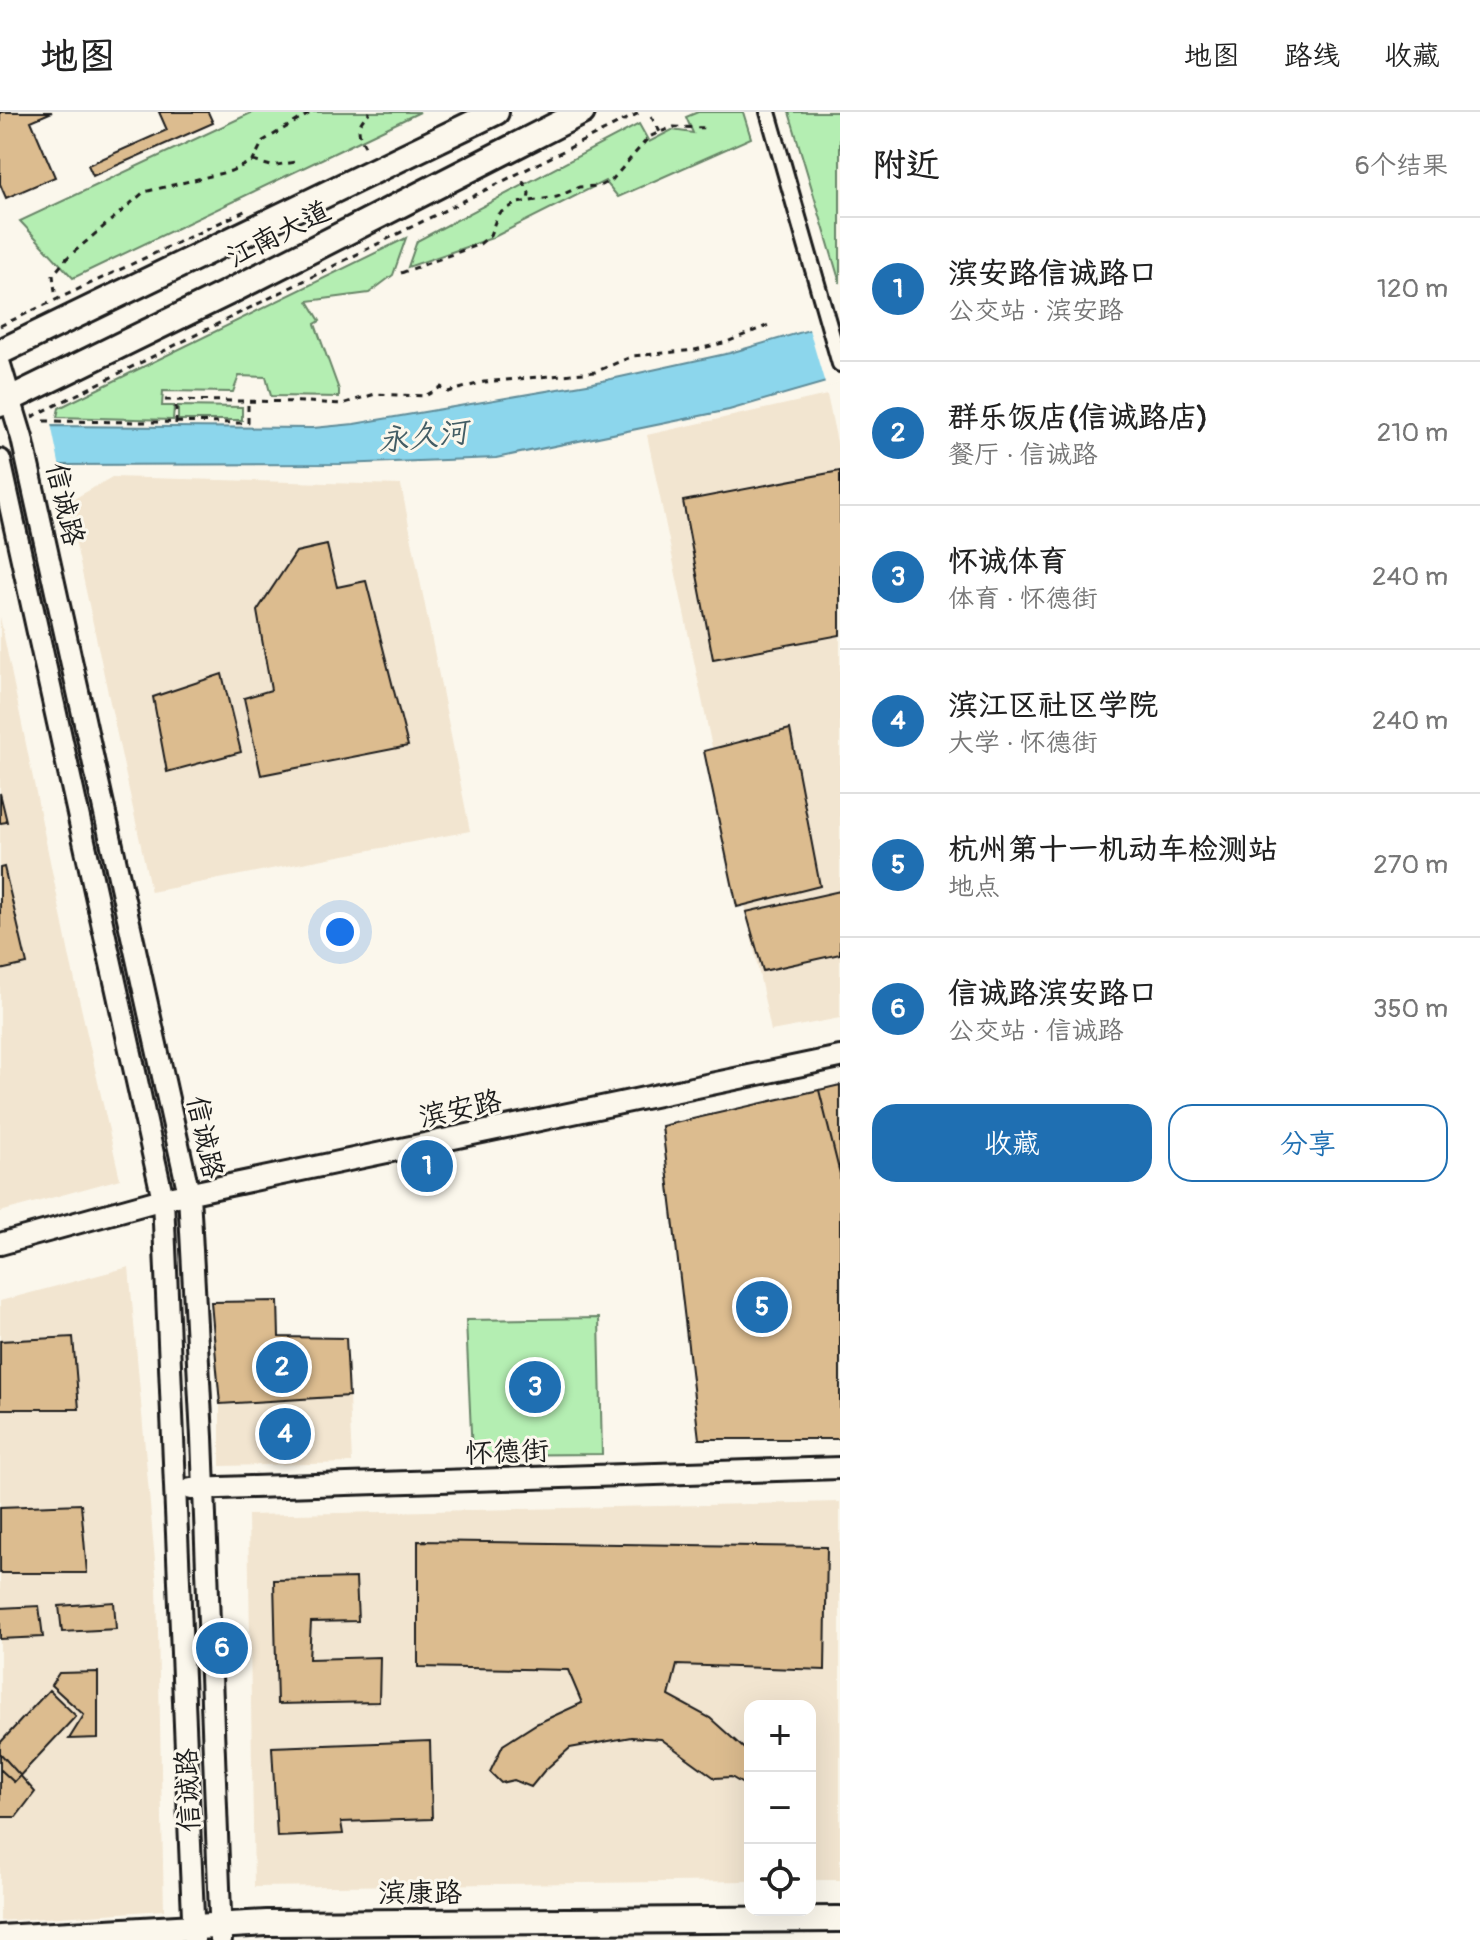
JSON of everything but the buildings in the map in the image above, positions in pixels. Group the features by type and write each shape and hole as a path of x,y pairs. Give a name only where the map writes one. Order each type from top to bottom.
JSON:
{"main road":[{"name":"江南大道","path":"0,352 496,112"},
{"name":"江南大道","path":"5,401 227,293 582,112"},
{"name":"信诚路","path":"0,365 5,401 20,431 49,555 189,1194 220,1933"},
{"name":"信诚路","path":"0,460 163,1199 194,1934"},
{"name":"滨安路","path":"0,1244 163,1199 840,1057"},
{"name":"怀德街","path":"175,1490 840,1468"},
{"name":"滨康路","path":"0,1938 840,1919"}],"street":[{"path":"768,112 840,364"}],"path":[{"path":"55,292 53,275 67,258 144,192 231,171 253,161 263,141 312,112"},
{"path":"365,146 358,134 360,122 370,112"},
{"path":"20,431 641,112"},
{"path":"651,116 660,132"},
{"path":"401,273 480,244 490,235 498,214 517,203 557,197 579,187 600,186 612,180 649,137 674,127 708,128"},
{"path":"253,161 271,166 295,162"},
{"path":"523,181 529,193 528,202"},
{"path":"0,326 261,203"},
{"path":"165,400 342,404 375,394 425,396 441,387 448,392 523,376 559,377 595,372 633,356 695,350 727,342 769,325"},
{"path":"176,400 176,424"},
{"path":"44,421 248,423 248,401"}],"shaded area":[{"path":"827,395 840,456 840,1018 771,1031 647,435"},
{"path":"112,477 401,485 470,831 151,892 67,503"},
{"path":"0,617 70,959 120,1179 0,1212"},
{"path":"129,1267 157,1584 164,1910 0,1921 0,1301"},
{"path":"349,1396 352,1463 220,1466 220,1404"},
{"path":"840,1502 840,1880 816,1880 816,1700 744,1700 744,1881 254,1887 248,1515"}],"green space":[{"path":"253,112 420,112 73,278 20,221"},
{"path":"698,112 743,112 751,138 618,197 605,181 492,238 408,267 417,241 639,124 649,142 672,130 693,133 686,117"},
{"path":"789,112 840,112 840,283"},
{"path":"406,238 393,275 369,293 308,301 320,321 315,324 339,397 271,396 266,377 239,376 233,392 163,391 162,406 174,406 173,420 57,417 59,408"},
{"path":"178,406 242,407 242,420 178,420"},
{"path":"599,1318 602,1454 472,1455 466,1320"}],"water":[{"name":"永久河","path":"840,321 840,378 729,410 496,458 341,464 59,465 0,450 51,426 313,428 354,424 593,383 730,353"}],"pier":[{"path":"840,317 840,382 826,387 808,326"},
{"path":"51,424 60,468 0,492 0,448"}],"place":[{"name":"滨安路信诚路口","path":"427,1166"},
{"name":"杭州第十一机动车检测站","path":"762,1307"},
{"name":"群乐饭店(信诚路店)","path":"282,1367"},
{"name":"怀诚体育","path":"535,1387"},
{"name":"滨江区社区学院","path":"285,1434"},
{"name":"信诚路滨安路口","path":"222,1648"}]}
